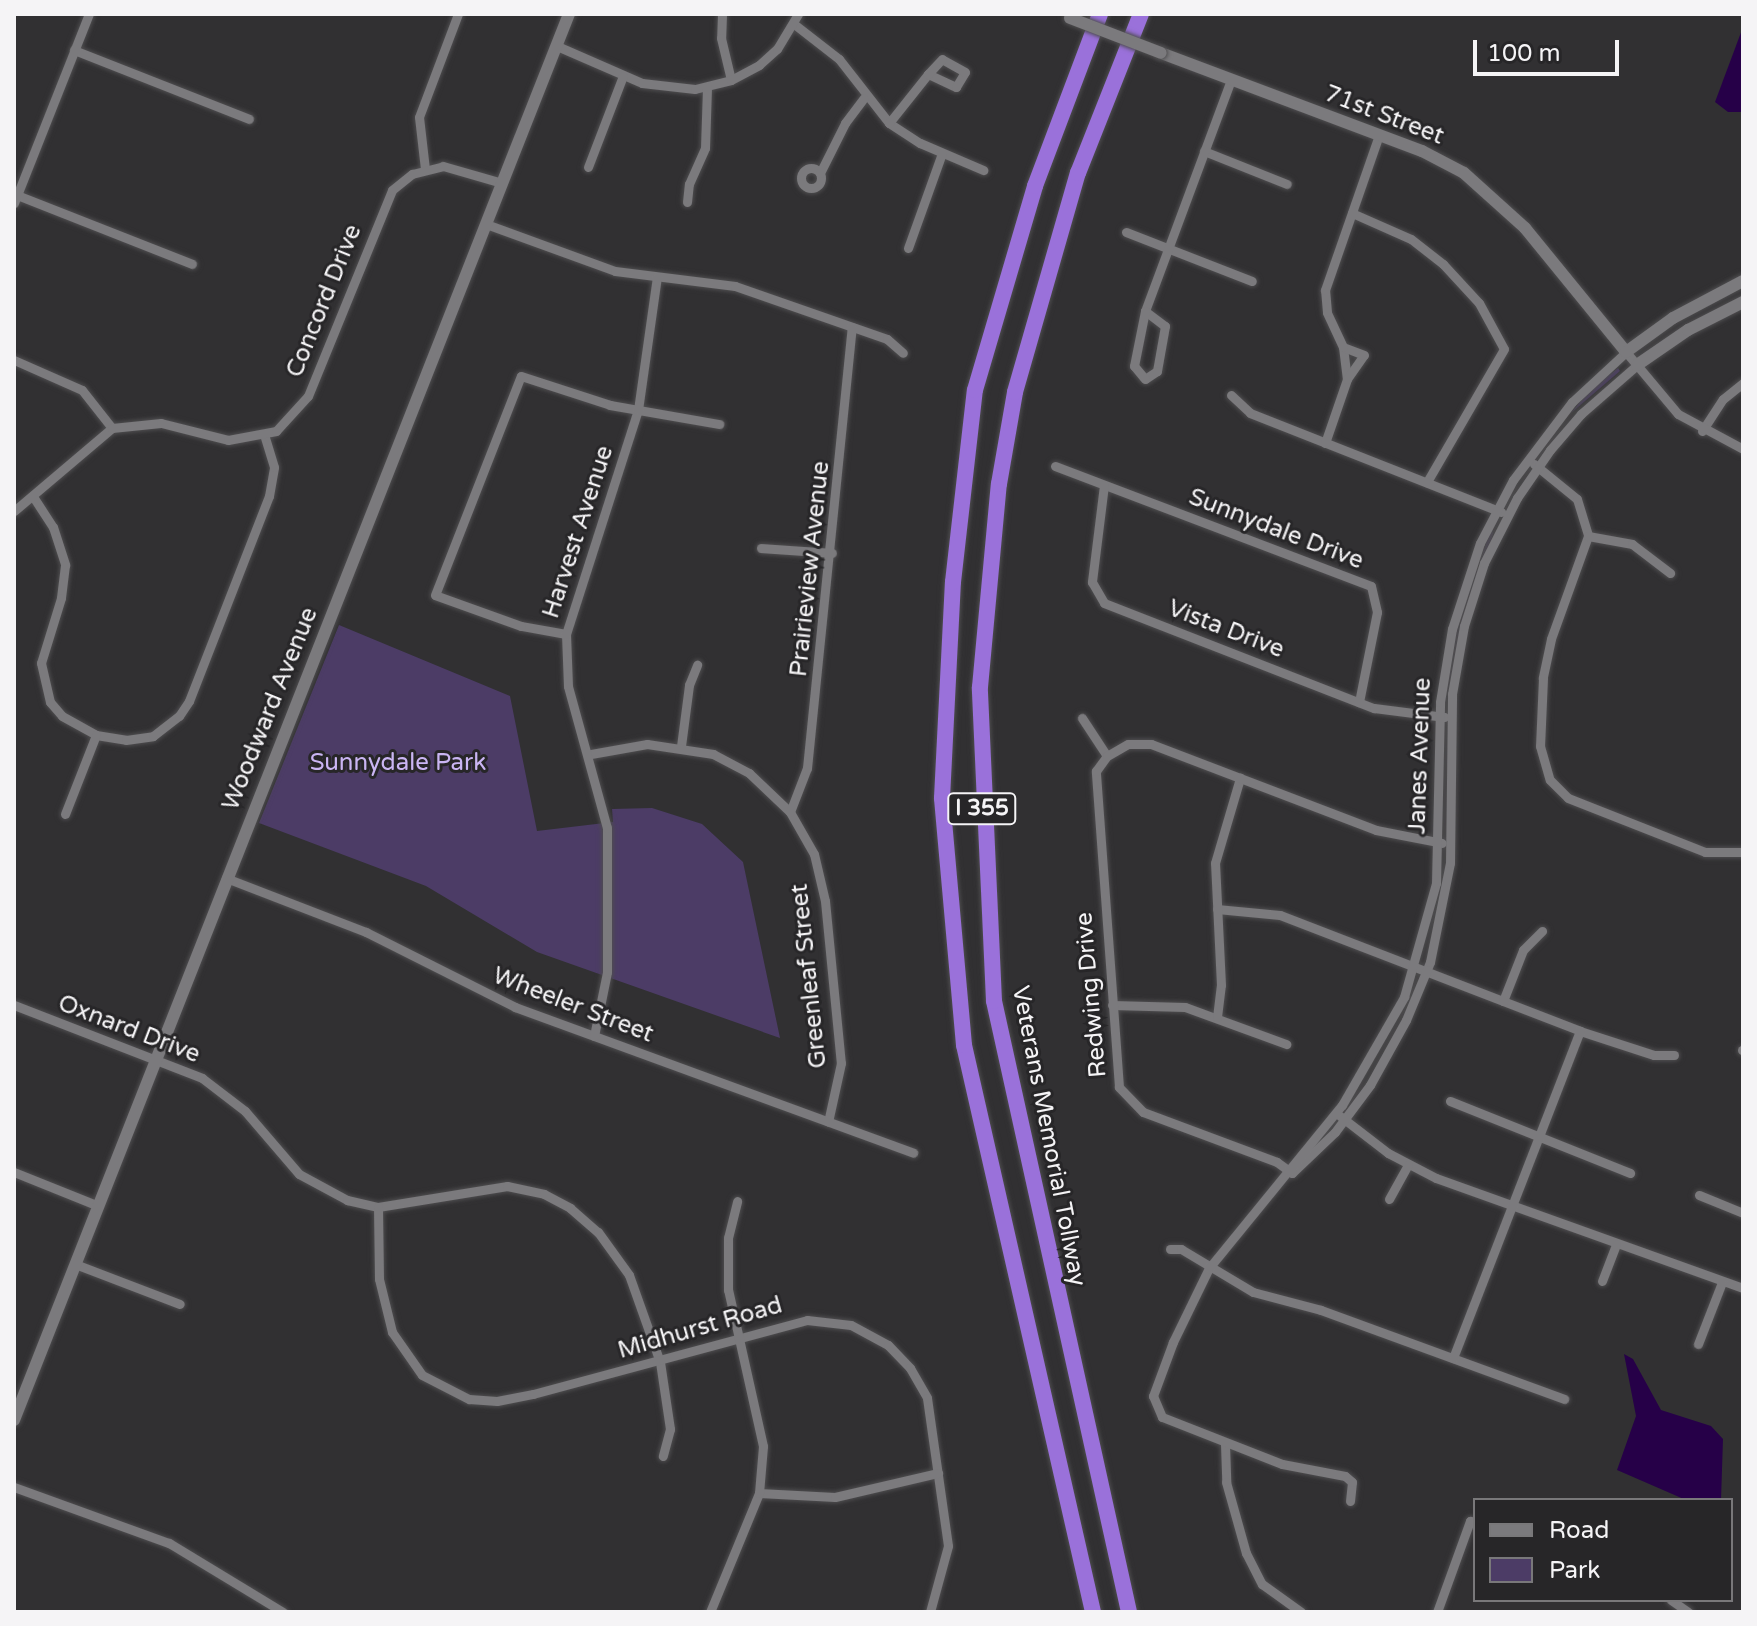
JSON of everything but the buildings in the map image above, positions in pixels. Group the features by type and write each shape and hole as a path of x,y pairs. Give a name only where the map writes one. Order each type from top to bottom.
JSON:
{"highway":[{"name":"I 355","path":"1093,1612 964,1045 942,798 953,582 975,390 1035,186 1100,14"},
{"name":"Veterans Memorial Tollway","path":"1129,1612 994,1001 980,687 999,484 1015,392 1078,173 1141,14"}],"main road":[{"name":"Woodward Avenue","path":"14,1420 96,1205 569,14"},
{"name":"71st Street","path":"1065,16 1444,162 1494,196 1626,352"},
{"name":"Janes Avenue","path":"1626,352 1673,318 1743,281"},
{"name":"Janes Avenue","path":"1637,365 1688,330 1743,302"}],"street":[{"path":"89,14 16,199 192,264"},
{"path":"458,14 419,117 425,169 452,166 502,183"},
{"path":"722,14 721,38 731,80"},
{"path":"557,46 623,76 667,89 707,87 731,80 777,49 796,19 839,59 864,98 889,123 942,153 983,170"},
{"path":"74,50 249,119"},
{"path":"889,123 928,74"},
{"path":"588,167 623,76"},
{"path":"1145,311 1165,326 1157,371 1145,379 1134,366 1145,311 1231,80"},
{"path":"687,202 689,184 705,148 707,87"},
{"path":"820,173 845,123 864,98"},
{"path":"1347,379 1343,347 1327,312 1325,290 1379,135"},
{"path":"1204,151 1287,184"},
{"path":"908,248 942,153"},
{"name":"Concord Drive","path":"265,437 293,416 308,396 387,197 425,169"},
{"path":"1352,213 1411,239 1458,277 1508,348 1427,482"},
{"path":"486,224 603,268 735,286 887,339 903,353"},
{"path":"1126,232 1252,281"},
{"name":"Harvest Avenue","path":"594,1036 607,972 609,856 604,805 568,686 566,634 638,410 657,277"},
{"name":"Prairieview Avenue","path":"790,812 807,768 832,553 852,327"},
{"path":"1325,443 1347,379 1364,355 1343,347"},
{"path":"1626,352 1678,414 1702,431 1743,449"},
{"name":"Janes Avenue","path":"1341,1117 1382,1044 1415,968 1432,906 1440,842 1440,717 1457,608 1496,510 1527,460 1572,402 1626,352"},
{"path":"14,360 82,390 112,428"},
{"name":"Janes Avenue","path":"1225,1444 1156,1411 1153,1396 1173,1342 1209,1268 1292,1173 1303,1167 1388,1056 1426,972 1443,915 1451,843 1451,718 1464,626 1484,563 1508,515 1538,467 1581,414 1637,365"},
{"path":"566,634 521,626 435,595 521,376 638,410 719,424"},
{"path":"1702,431 1723,399 1743,383"},
{"path":"1231,395 1248,412 1508,515"},
{"path":"14,511 34,498 78,452 112,428 161,423 220,440 265,437 274,467 272,488 184,709 153,736 126,740 96,735 62,716 44,691 41,663 61,598 65,565 53,527 34,498"},
{"path":"1527,460 1577,499 1588,536 1551,639 1543,678 1540,741 1547,776 1568,798 1704,851 1743,852"},
{"name":"Sunnydale Drive","path":"1055,466 1371,586 1377,612 1359,702"},
{"name":"Vista Drive","path":"1104,485 1092,582 1104,603 1359,702 1451,718"},
{"path":"1588,536 1632,544 1670,573"},
{"path":"761,548 832,553"},
{"path":"681,746 689,685 697,665"},
{"path":"1082,718 1107,756 1128,744 1151,744 1376,830 1451,843"},
{"path":"65,814 96,735"},
{"name":"Greenleaf Street","path":"591,754 647,744 681,746 738,766 790,812 814,854 825,901 841,1063 828,1122"},
{"name":"Redwing Drive","path":"1107,756 1095,779 1119,1087 1132,1105 1277,1162 1292,1173"},
{"path":"1217,1017 1221,985 1217,849 1240,778"},
{"name":"Wheeler Street","path":"226,878 366,932 485,994 913,1153"},
{"path":"1217,909 1280,915 1580,1031 1654,1055 1674,1055"},
{"path":"1503,1001 1523,950 1542,931"},
{"path":"1112,1005 1165,1004 1217,1017 1286,1044"},
{"name":"Oxnard Drive","path":"14,1005 153,1062 187,1071 230,1098 292,1166 320,1188 378,1207 495,1185 532,1190 558,1200 598,1232 621,1261 660,1362 670,1429 663,1456"},
{"path":"1453,1358 1580,1031"},
{"path":"1450,1101 1630,1173"},
{"path":"1341,1117 1408,1165 1616,1245 1743,1288"},
{"path":"1389,1199 1408,1165"},
{"path":"14,1172 96,1205"},
{"path":"1699,1195 1743,1213"},
{"path":"710,1612 759,1493 760,1420 738,1338 727,1261 737,1201"},
{"name":"Midhurst Road","path":"378,1207 379,1279 392,1332 413,1366 443,1390 497,1401 819,1320 851,1325 879,1338 910,1368 927,1398 948,1555 930,1612"},
{"path":"1602,1281 1616,1245"},
{"path":"1170,1249 1181,1249 1253,1292 1453,1358 1564,1399"},
{"path":"75,1264 180,1304"},
{"path":"1698,1344 1722,1282"},
{"path":"1301,1612 1271,1593 1246,1553 1226,1482 1225,1444 1282,1464 1345,1476 1352,1482 1350,1501"},
{"path":"759,1493 835,1497 938,1473"},
{"path":"14,1487 169,1543 283,1612"},
{"path":"1437,1612 1470,1521 1473,1522"}],"green space":[{"path":"1618,368 1620,371 1571,413 1589,391"},
{"path":"1492,527 1493,534 1445,702 1459,619"},
{"name":"Sunnydale Park","path":"339,625 510,696 537,831 613,822 612,809 652,808 702,824 743,862 780,1038 537,952 426,886 259,823"}],"shaded area":[{"path":"1743,27 1743,112 1728,112 1715,102"},
{"path":"1624,1354 1633,1359 1661,1410 1711,1426 1723,1439 1721,1498 1681,1498 1617,1470 1636,1416"}]}
